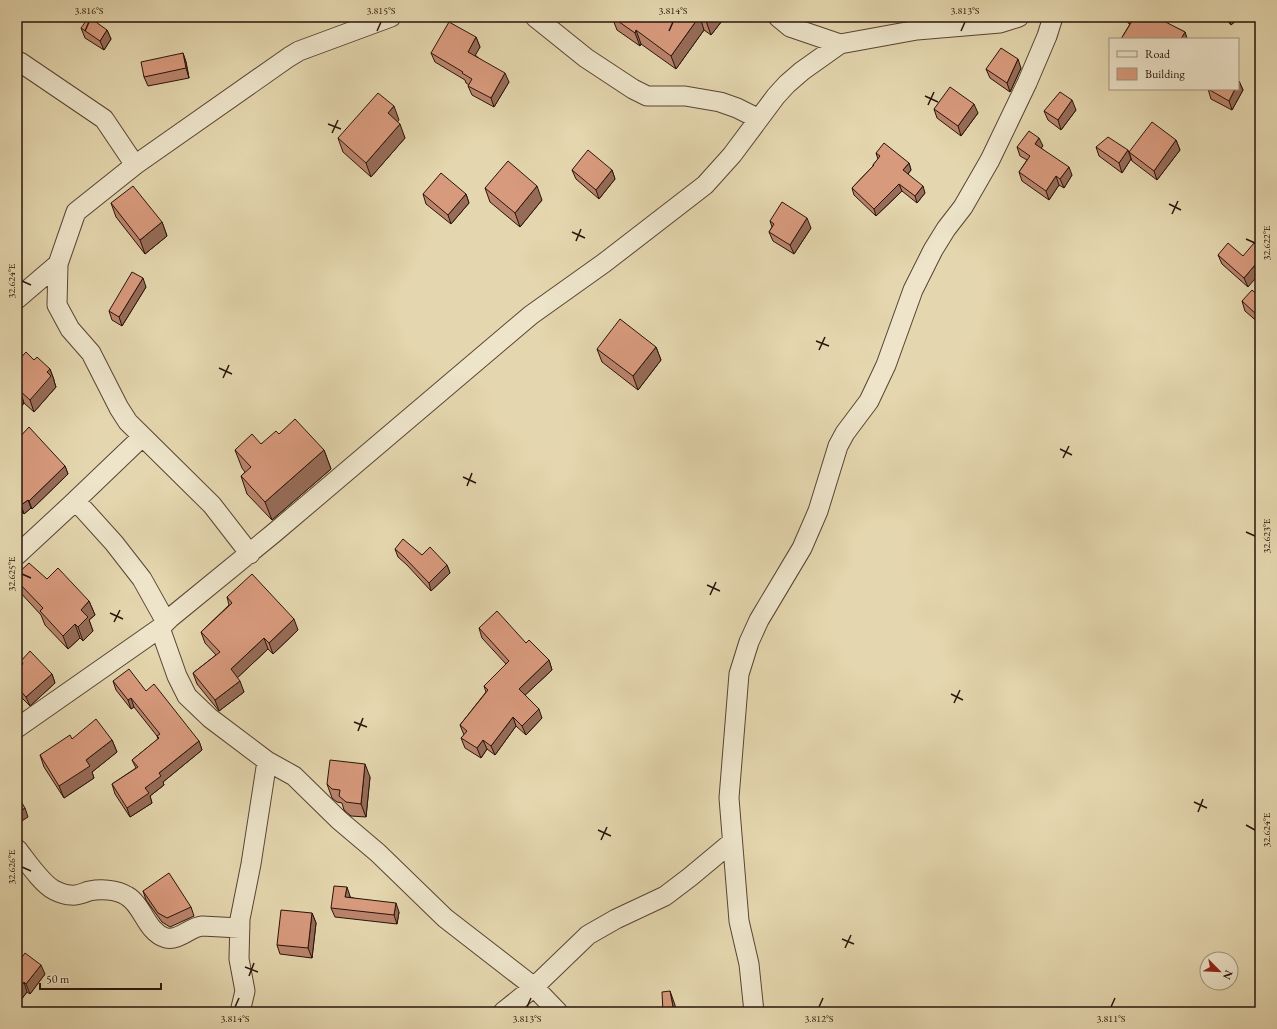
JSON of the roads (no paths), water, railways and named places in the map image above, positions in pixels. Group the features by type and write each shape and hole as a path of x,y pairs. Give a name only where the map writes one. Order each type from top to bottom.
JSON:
{"street":[{"path":"250,554 212,505 128,422 119,408 91,353 70,329 57,305 58,264 76,212 135,165 288,57 299,51 391,17"},
{"path":"535,17 586,58 633,89 647,96 686,96 720,102 737,108 759,119"},
{"path":"778,17 790,27 840,44"},
{"path":"17,728 163,625 250,554 531,315 604,263 705,185 732,155 787,84 802,71 840,44 917,30 1000,23 1019,17"},
{"path":"754,1012 750,964 739,921 729,798 739,674 749,642 759,620 802,548 818,511 838,446 845,433 869,401 886,364 913,290 933,250 946,229 963,207 990,160 1030,76 1047,36 1053,17"},
{"path":"18,61 104,120 135,165"},
{"path":"17,299 58,264"},
{"path":"17,555 76,501 142,437"},
{"path":"76,501 114,543 142,579 163,625 177,676 187,696 210,718 267,761 294,776 339,820 378,852 445,918 534,987 558,1012"},
{"path":"240,1012 245,991 239,959 240,919 251,864 267,761"},
{"path":"502,1012 534,987 588,935 616,919 664,896 690,877 732,842"},
{"path":"17,849 37,874 53,889 69,896 90,891 111,890 128,896 158,934 164,937 177,937 198,926 240,928"}]}
